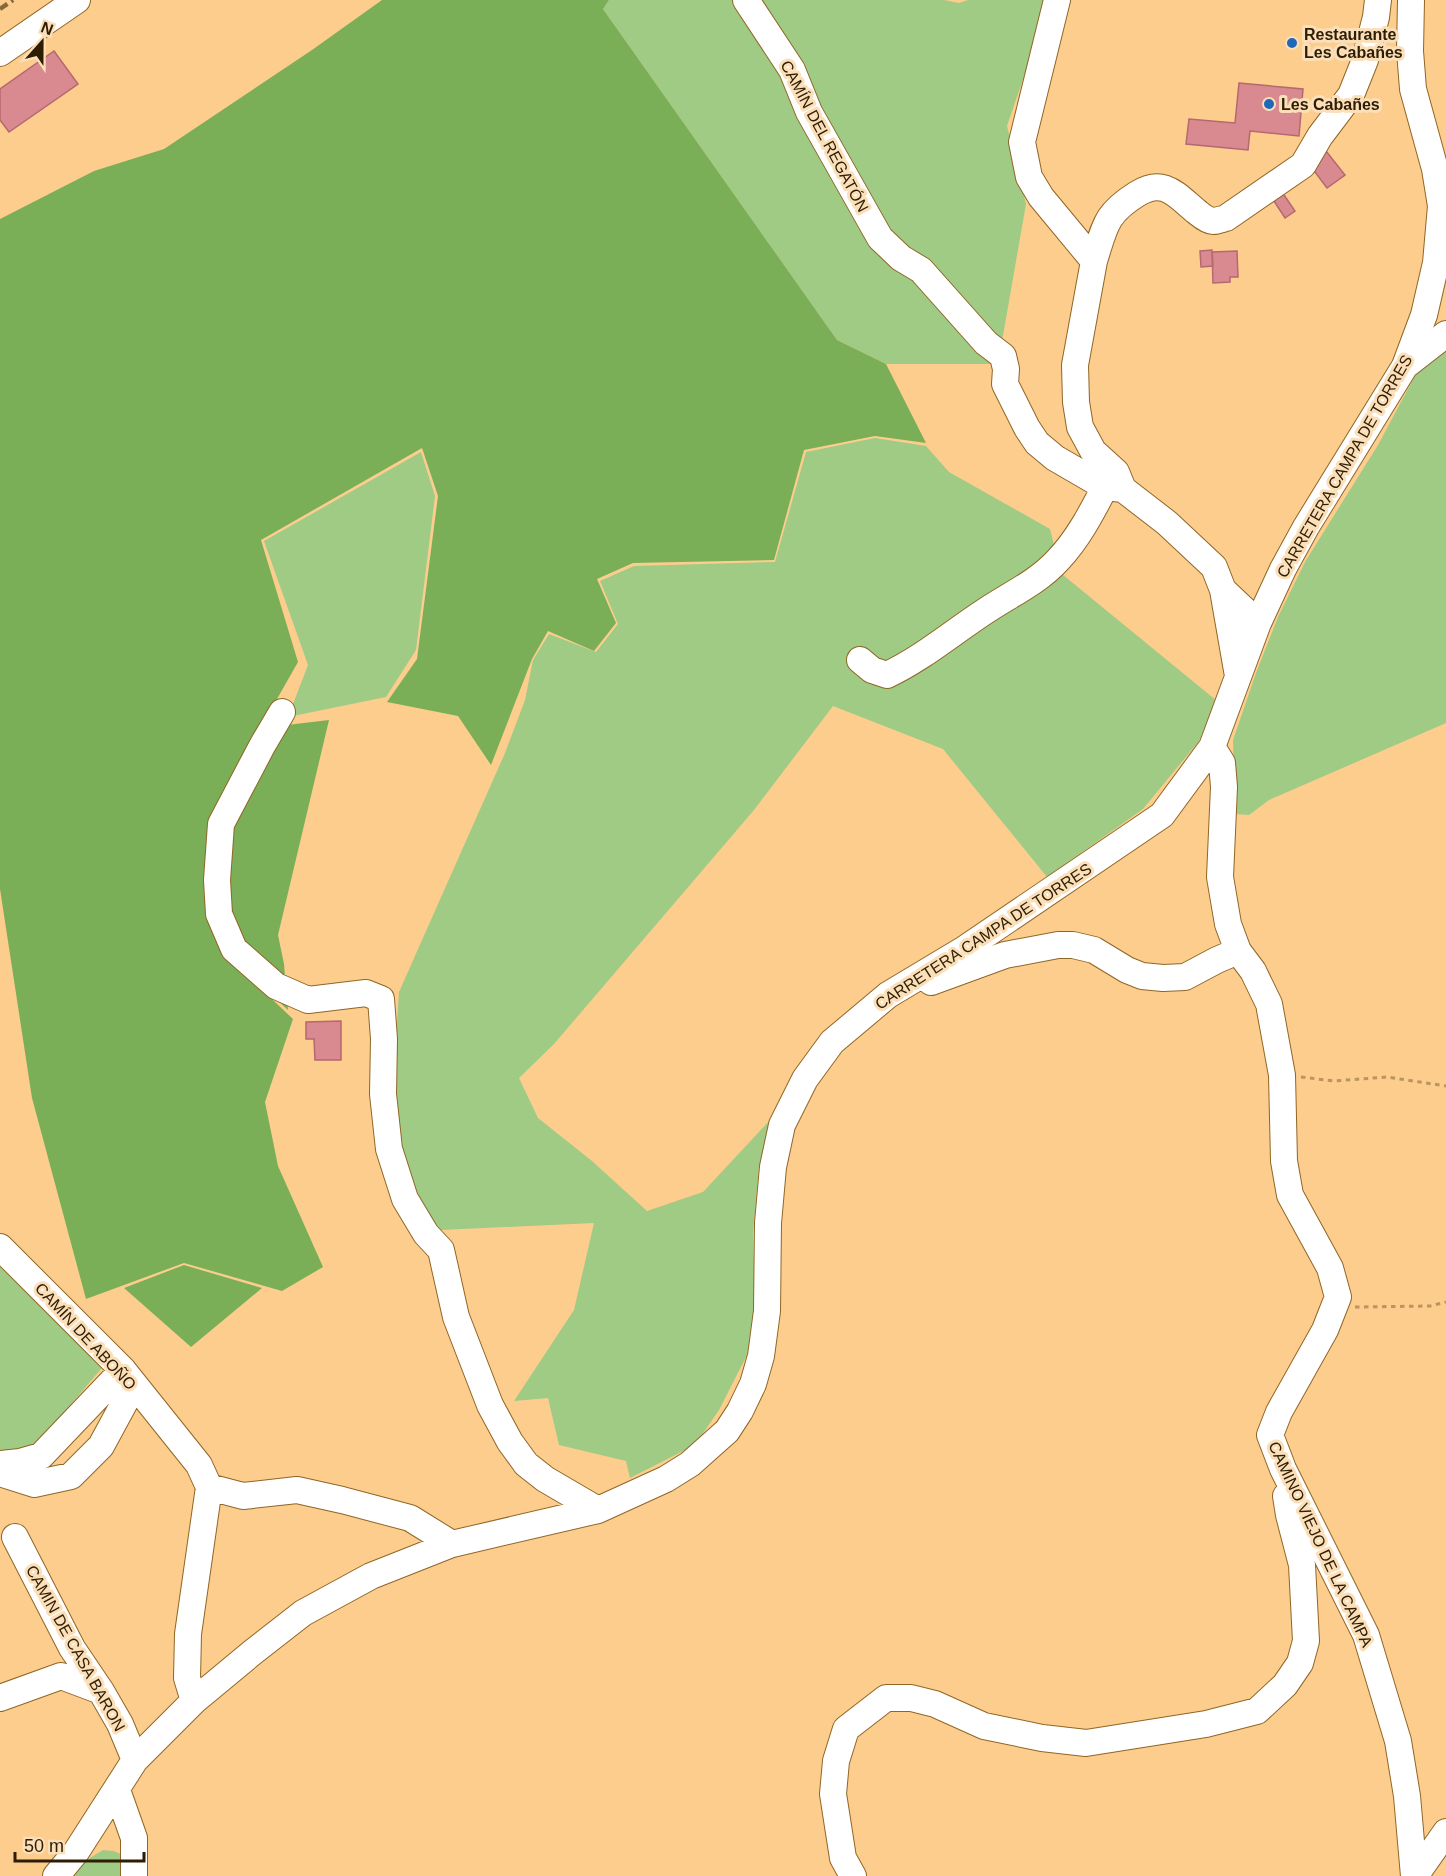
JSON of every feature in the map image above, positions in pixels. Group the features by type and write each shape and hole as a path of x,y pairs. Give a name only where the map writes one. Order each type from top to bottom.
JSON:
{"street":[{"path":"0,53 77,0"},
{"name":"CAMÍN DEL REGATÓN","path":"746,0 792,70 809,112 880,238 901,258 921,270 986,343 1003,356 1006,369 1005,384 1037,443 1055,458 1114,488"},
{"path":"1057,0 1022,142 1029,177 1041,197 1094,261"},
{"path":"860,660 872,670 887,675 919,658 988,609 1029,585 1058,560 1114,488 1116,472 1093,451 1080,427 1076,402 1075,364 1094,261 1108,218 1121,204 1147,188 1161,186 1172,191 1204,218 1214,221 1226,218 1302,165 1320,136 1351,95 1365,60 1378,0"},
{"name":"CARRETERA CAMPA DE TORRES","path":"56,1876 76,1852 135,1760 194,1701 303,1613 371,1576 452,1544 597,1510 666,1479 690,1464 727,1431 753,1384 758,1365 767,1311 768,1224 773,1167 782,1125 805,1079 832,1042 888,995 963,950 1162,815 1212,747 1258,623 1283,569 1306,527 1405,366 1424,315 1436,263 1441,206 1439,165 1413,89 1410,51 1411,0"},
{"path":"1405,366 1446,334"},
{"path":"1114,488 1167,523 1215,567 1222,590 1238,676"},
{"path":"1222,590 1258,623"},
{"path":"282,712 221,824 216,880 219,914 234,949 276,986 308,1000 366,993 381,999 384,1039 383,1094 389,1149 405,1199 426,1234 441,1250 456,1317 490,1405 510,1442 526,1464 544,1479 597,1510"},
{"name":"CAMINO VIEJO DE LA CAMPA","path":"1212,747 1222,763 1224,788 1220,877 1228,924 1238,951 1253,970 1269,1004 1282,1075 1284,1161 1290,1195 1330,1268 1338,1297 1325,1330 1279,1412 1270,1435 1283,1469 1366,1635 1398,1741 1407,1796 1415,1876"},
{"path":"900,988 940,980 1005,955 1058,945 1073,945 1094,950 1127,970 1142,976 1163,978 1185,977 1238,951"},
{"name":"CAMÍN DE ABOÑO","path":"0,1247 128,1378 199,1465 209,1487"},
{"path":"0,1464 20,1462 41,1456 128,1378"},
{"path":"0,1473 34,1484 71,1476 100,1446 128,1378"},
{"path":"853,1876 843,1858 833,1794 836,1761 846,1729 886,1698 911,1698 935,1704 984,1726 1042,1738 1086,1743 1206,1724 1257,1711 1285,1685 1299,1663 1306,1641 1302,1565 1289,1515 1283,1469"},
{"path":"194,1701 187,1678 188,1634 209,1487 243,1497 297,1490 342,1500 410,1518 452,1544"},
{"name":"CAMIN DE CASA BARON","path":"15,1537 72,1648 120,1724 135,1760"},
{"path":"0,1698 61,1676 101,1691"},
{"path":"117,1790 134,1838 134,1876"},
{"path":"1415,1876 1446,1832"}],"path":[{"path":"1282,1075 1334,1081 1387,1077 1446,1086"},
{"path":"1334,1307 1430,1306 1446,1302"}],"green space":[{"path":"382,0 609,0 603,9 837,340 886,364 926,443 875,436 804,450 774,560 633,563 597,579 616,623 594,651 548,631 532,659 491,765 458,716 387,702 417,659 438,496 422,448 261,540 298,662 215,808 207,892 224,954 293,1019 265,1102 278,1166 323,1267 282,1291 184,1263 86,1299 32,1098 0,889 0,219 94,171 164,149"},
{"path":"609,0 944,0 959,3 968,0 1050,0 1007,126 1026,204 998,364 886,364 837,340 603,9"},
{"path":"1446,343 1446,723 1269,800 1249,815 1235,814 1233,740 1278,617 1305,562 1378,445 1424,359"},
{"path":"875,438 926,446 949,472 1050,529 1055,549 1046,561 1217,701 1199,741 1143,809 1047,877 943,749 833,706 754,810 554,1044 519,1078 538,1118 592,1161 647,1211 703,1192 772,1118 759,1166 753,1233 755,1307 747,1355 719,1410 695,1445 630,1478 626,1461 559,1445 548,1398 514,1401 574,1310 594,1223 441,1230 407,1190 390,1122 399,992 505,753 525,700 533,660 549,634 596,652 618,624 600,581 634,566 775,562 806,452"},
{"path":"421,452 435,496 416,650 386,697 288,717 308,665 264,541"},
{"path":"329,720 278,935 284,964 288,1010 226,953 217,809 287,725"},
{"path":"0,1258 106,1363 34,1448 0,1453"},
{"path":"184,1265 262,1288 191,1347 124,1288"},
{"path":"103,1850 123,1855 124,1876 73,1876 88,1859"}],"building":[{"path":"54,51 78,84 9,132 0,120 0,89"},
{"name":"Les Cabañes","path":"1239,83 1303,89 1299,136 1250,131 1248,150 1186,144 1189,119 1235,123"},
{"path":"1326,151 1345,175 1327,188 1309,164"},
{"path":"1282,192 1295,211 1285,218 1272,198"},
{"path":"1212,250 1213,266 1201,267 1200,251"},
{"path":"1237,251 1238,277 1230,277 1230,282 1213,283 1212,252"},
{"path":"341,1021 341,1060 315,1060 314,1039 306,1039 306,1022"}],"railway":[{"path":"0,9 13,0"}],"place":[{"name":"Restaurante Les Cabañes","path":"1292,43"},
{"name":"Les Cabañes","path":"1269,104"}]}
